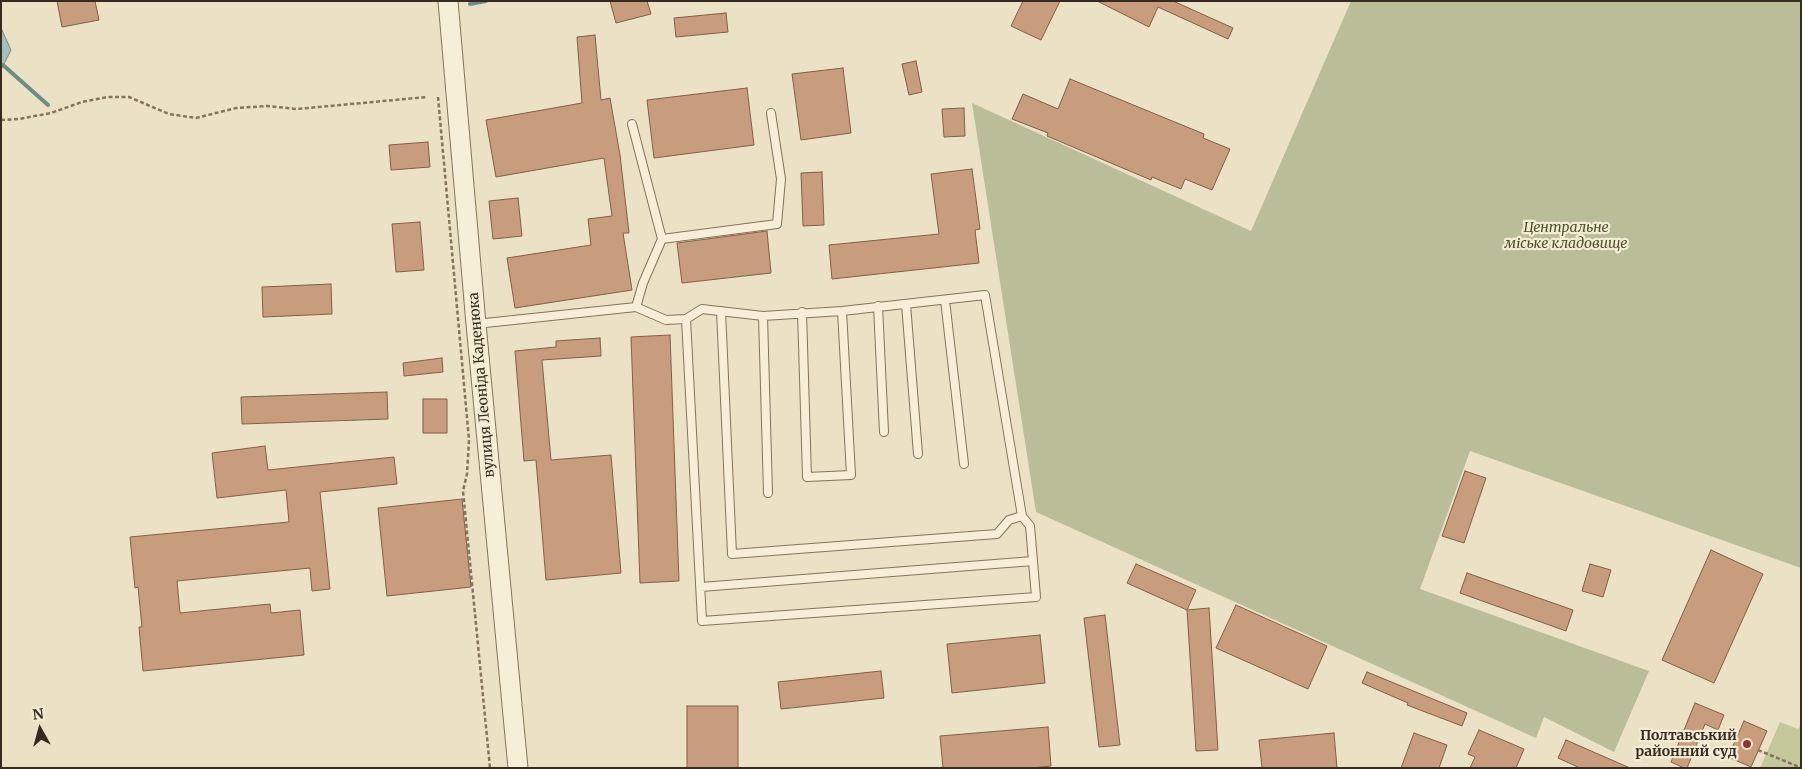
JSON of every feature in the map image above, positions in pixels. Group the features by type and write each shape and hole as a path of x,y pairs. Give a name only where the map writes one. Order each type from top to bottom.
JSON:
{"street":[{"name":"вулиця Леоніда Каденюка","path":"448,1 518,768"}],"lane":[{"path":"662,239 777,224 781,179 772,113"},
{"path":"632,124 662,239 643,283 636,307"},
{"path":"476,324 636,307 666,320 686,319 702,309 763,316 802,312 842,311 985,295 1022,516 1030,526 1036,597 702,621 686,319"},
{"path":"945,300 964,464"},
{"path":"906,304 918,454"},
{"path":"878,306 884,432"},
{"path":"721,311 732,554 997,534 1009,520 1022,516"},
{"path":"802,312 808,477 851,476 842,311"},
{"path":"763,316 768,493"},
{"path":"701,587 1033,561"}],"path":[{"path":"1,120 19,119 51,113 82,102 107,97 129,97 169,114 196,118 236,108 267,106 297,109 426,97"},
{"path":"438,97 469,440 467,474 462,491 490,768"},
{"path":"1758,750 1799,767 1801,763"}],"green space":[{"name":"Центральне міське кладовище","path":"1351,1 1801,1 1801,568 1470,451 1420,589 1649,671 1614,752 1544,717 1536,738 1036,512 972,103 1251,231"},
{"path":"1780,722 1798,729 1801,724 1801,768 1760,768"}],"water":[{"path":"1,28 11,50 1,70"}],"building":[{"path":"57,1 95,1 99,20 62,27"},
{"path":"610,1 647,1 651,14 616,23"},
{"path":"1023,1 1060,1 1041,40 1011,26"},
{"path":"1097,1 1173,1 1233,28 1228,39 1158,7 1149,27"},
{"path":"726,13 728,32 676,37 674,18"},
{"path":"595,35 601,100 610,98 620,155 629,233 623,233 632,290 515,308 507,258 591,245 588,219 612,216 604,158 496,177 486,120 582,103 577,37"},
{"path":"916,61 922,92 909,95 902,64"},
{"path":"843,68 851,133 801,140 792,74"},
{"path":"1070,79 1204,134 1203,138 1230,149 1212,190 1185,179 1181,189 1152,177 1151,180 1047,136 1048,133 1012,119 1023,94 1058,109"},
{"path":"747,88 754,145 654,158 647,100"},
{"path":"964,108 965,136 944,137 942,109"},
{"path":"428,142 430,167 391,170 389,145"},
{"path":"972,169 980,229 975,230 979,263 832,279 829,245 939,234 931,174"},
{"path":"822,172 824,225 803,226 801,173"},
{"path":"518,198 522,236 493,239 489,201"},
{"path":"420,222 424,270 396,272 392,224"},
{"path":"767,231 771,273 682,283 677,243"},
{"path":"331,284 332,314 263,317 262,287"},
{"path":"670,335 679,581 640,583 631,337"},
{"path":"600,338 601,356 542,360 551,460 611,455 621,573 546,580 536,460 524,461 515,351 556,347 556,341"},
{"path":"442,358 443,372 404,376 403,363"},
{"path":"387,392 388,419 242,424 241,397"},
{"path":"423,399 447,399 447,433 423,433"},
{"path":"265,446 268,470 394,457 397,484 320,492 330,589 312,591 310,568 177,581 180,613 270,604 271,613 300,610 304,655 143,671 139,627 142,627 138,587 135,588 130,537 289,522 286,490 217,498 212,453"},
{"path":"1465,471 1486,478 1464,543 1442,536"},
{"path":"462,499 471,587 387,596 378,508"},
{"path":"1711,550 1763,574 1714,683 1662,660"},
{"path":"1136,564 1196,590 1187,610 1127,583"},
{"path":"1590,564 1611,570 1603,597 1582,591"},
{"path":"1467,573 1573,610 1566,631 1460,593"},
{"path":"1236,605 1327,646 1308,689 1216,648"},
{"path":"1209,608 1218,750 1196,751 1187,610"},
{"path":"1105,615 1120,745 1099,747 1084,618"},
{"path":"1040,635 1045,683 952,693 947,644"},
{"path":"881,671 884,698 781,709 778,682"},
{"path":"1367,672 1467,713 1462,726 1407,705 1408,703 1362,683"},
{"path":"1695,703 1724,715 1718,730 1705,724 1687,768 1684,768 1671,762"},
{"path":"687,706 738,706 738,768 687,768"},
{"path":"1744,721 1767,731 1751,767 1728,757"},
{"path":"1048,727 1051,766 1032,768 943,768 940,736"},
{"path":"1479,730 1524,749 1516,768 1470,768 1475,757 1468,754"},
{"path":"1334,733 1337,768 1262,768 1259,740"},
{"path":"1414,733 1447,745 1439,768 1401,768"},
{"path":"1566,740 1630,768 1580,768 1558,758"}],"waterway":[{"path":"470,4 486,1"},
{"path":"3,65 48,105"}],"place":[{"name":"Полтавський районний суд","path":"1747,744"}]}
